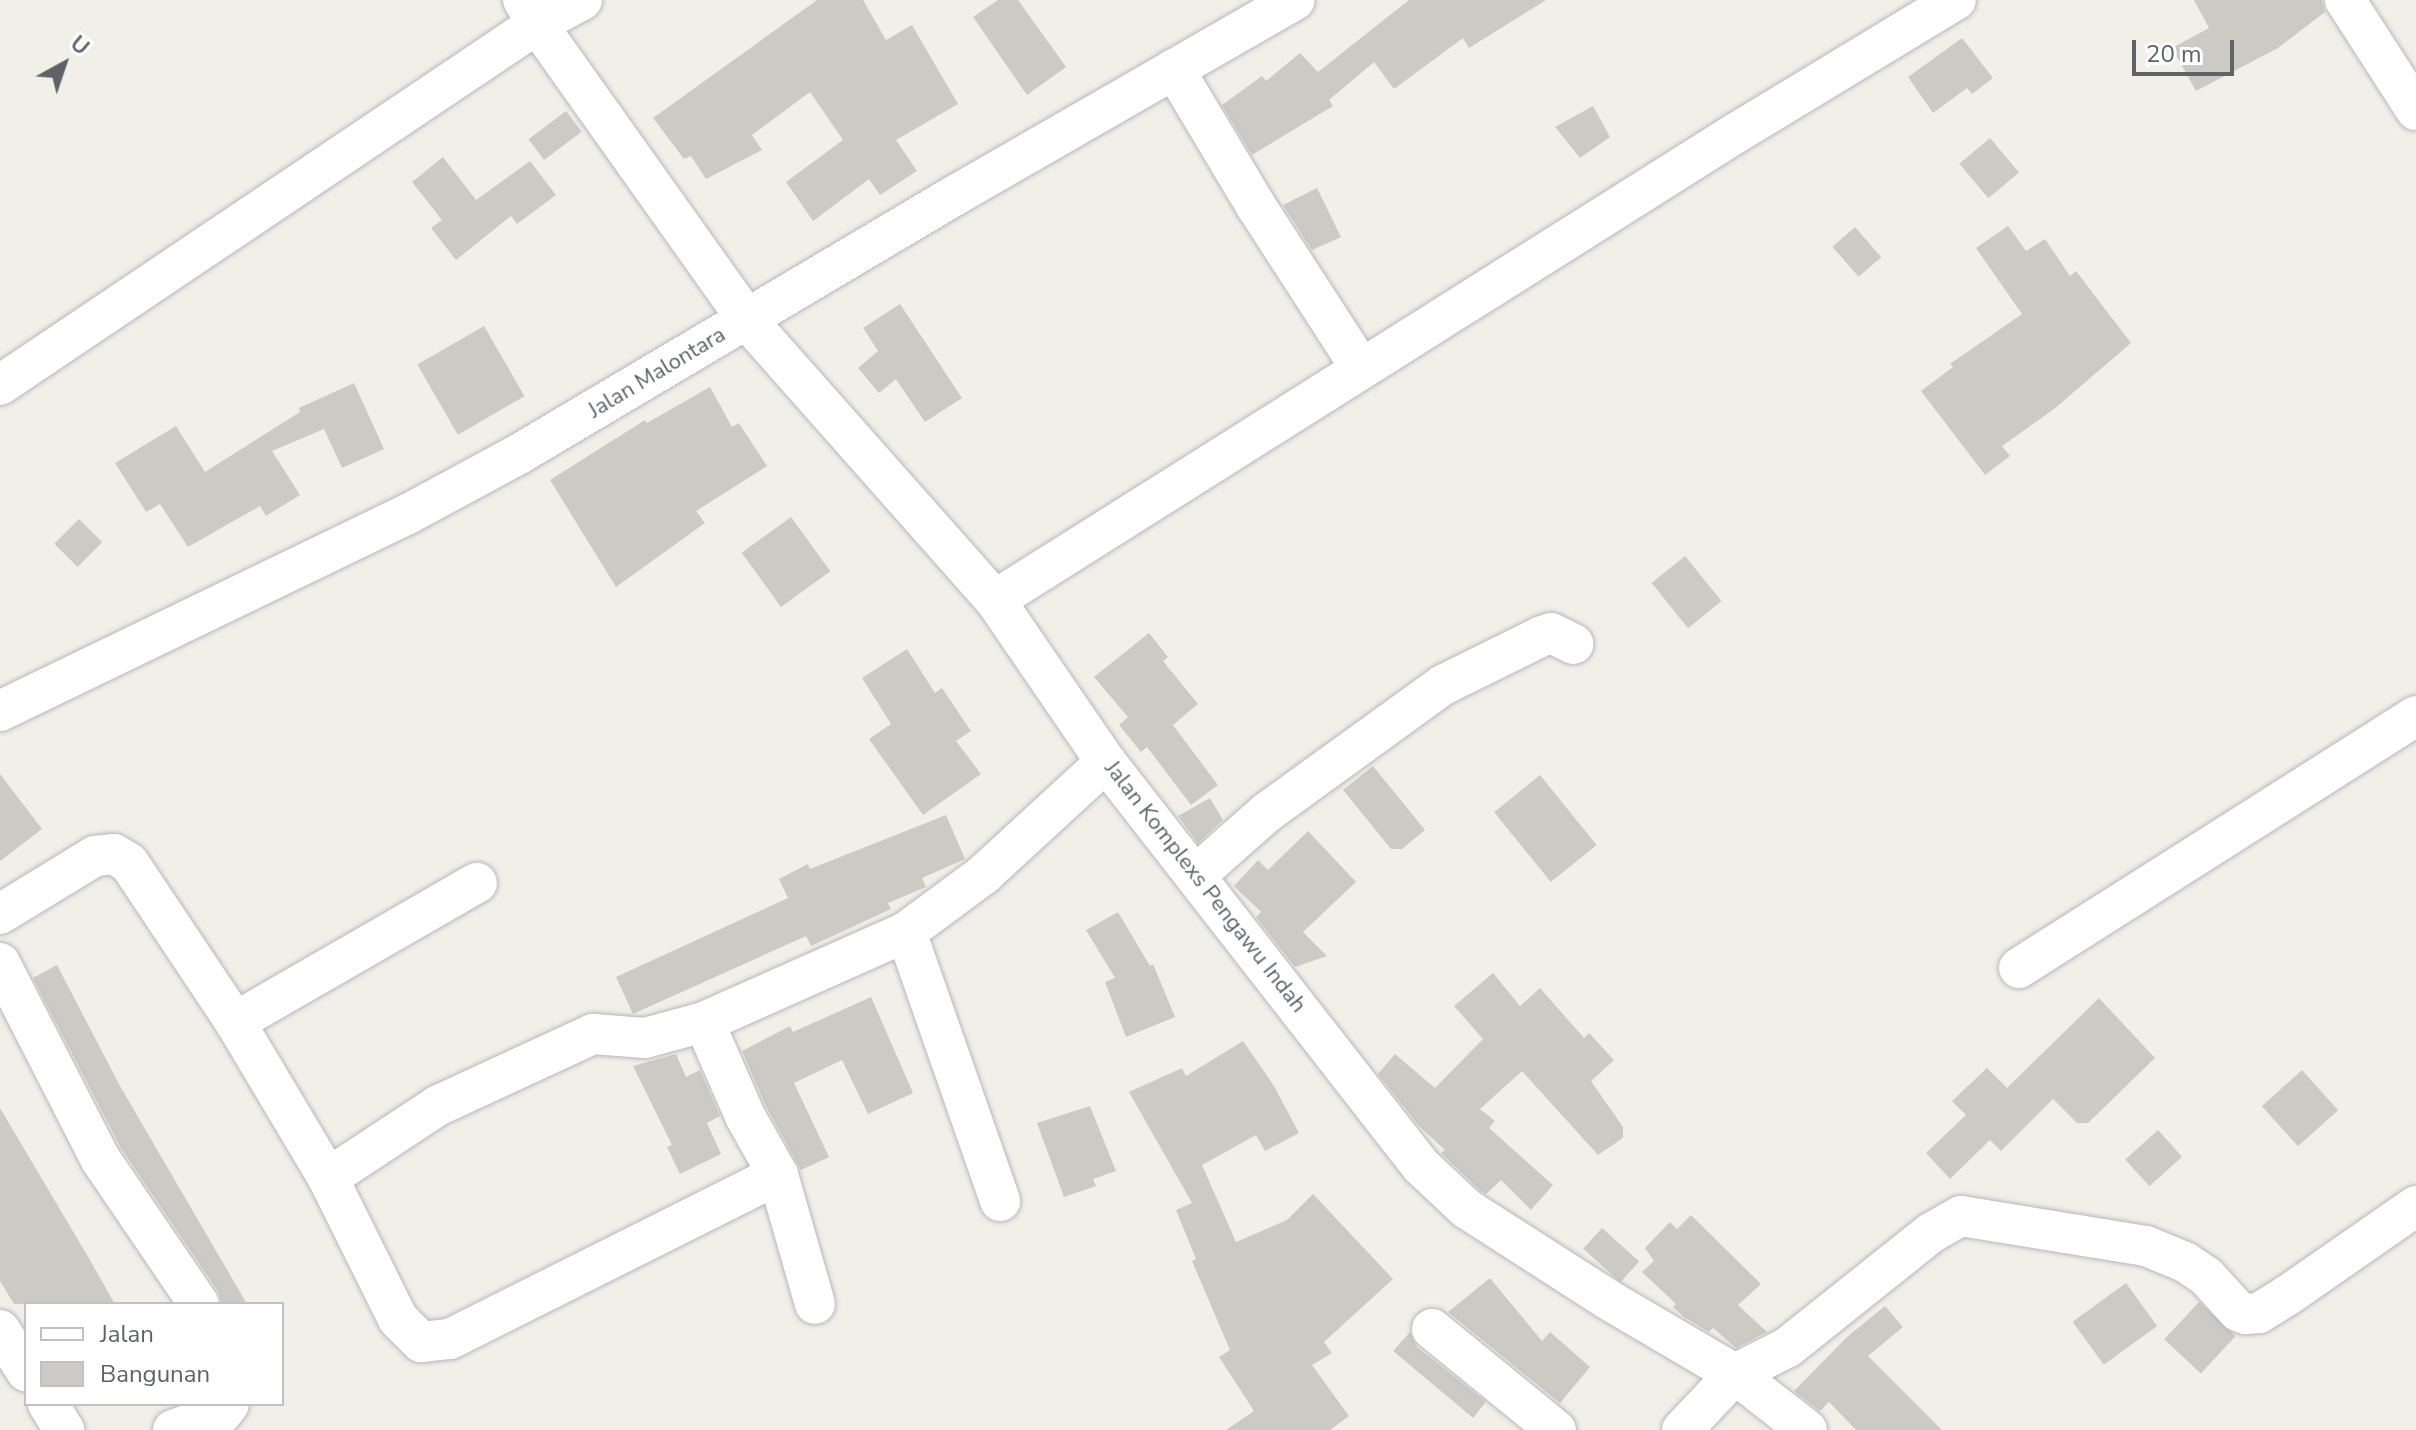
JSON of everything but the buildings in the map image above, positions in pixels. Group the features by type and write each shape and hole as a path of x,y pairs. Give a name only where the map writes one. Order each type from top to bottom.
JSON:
{"street":[{"path":"0,385 530,12 582,0"},
{"path":"995,600 1360,367 1956,0"},
{"path":"2345,0 2416,110"},
{"name":"Jalan Malontara","path":"0,711 408,514 519,454 1289,1"},
{"name":"Jalan Komplexs Pengawu Indah","path":"530,12 747,320 995,600 1106,762 1442,1188 1467,1209 1607,1299 1735,1374 1807,1430"},
{"path":"1174,69 1256,206 1360,367"},
{"path":"1196,875 1266,813 1443,685 1551,633 1574,644"},
{"path":"2019,968 2416,716"},
{"path":"328,1178 437,1106 593,1034 645,1038 704,1022 906,932 983,875 1106,762"},
{"path":"0,914 95,856 107,853 129,863 235,1022 328,1178 398,1319 421,1342 450,1339 778,1175"},
{"path":"235,1022 477,883"},
{"path":"906,932 1000,1201"},
{"path":"0,963 101,1160 198,1302"},
{"path":"704,1022 745,1116 778,1175 815,1304"},
{"path":"1682,1430 1735,1374 1788,1347 1931,1233 1961,1216 2146,1246 2185,1262 2206,1276 2238,1311 2246,1314 2259,1313 2278,1301 2416,1206"},
{"path":"1432,1329 1556,1430"},
{"path":"0,1331 24,1368"},
{"path":"49,1406 64,1430"},
{"path":"173,1430 222,1413 227,1406"}]}
